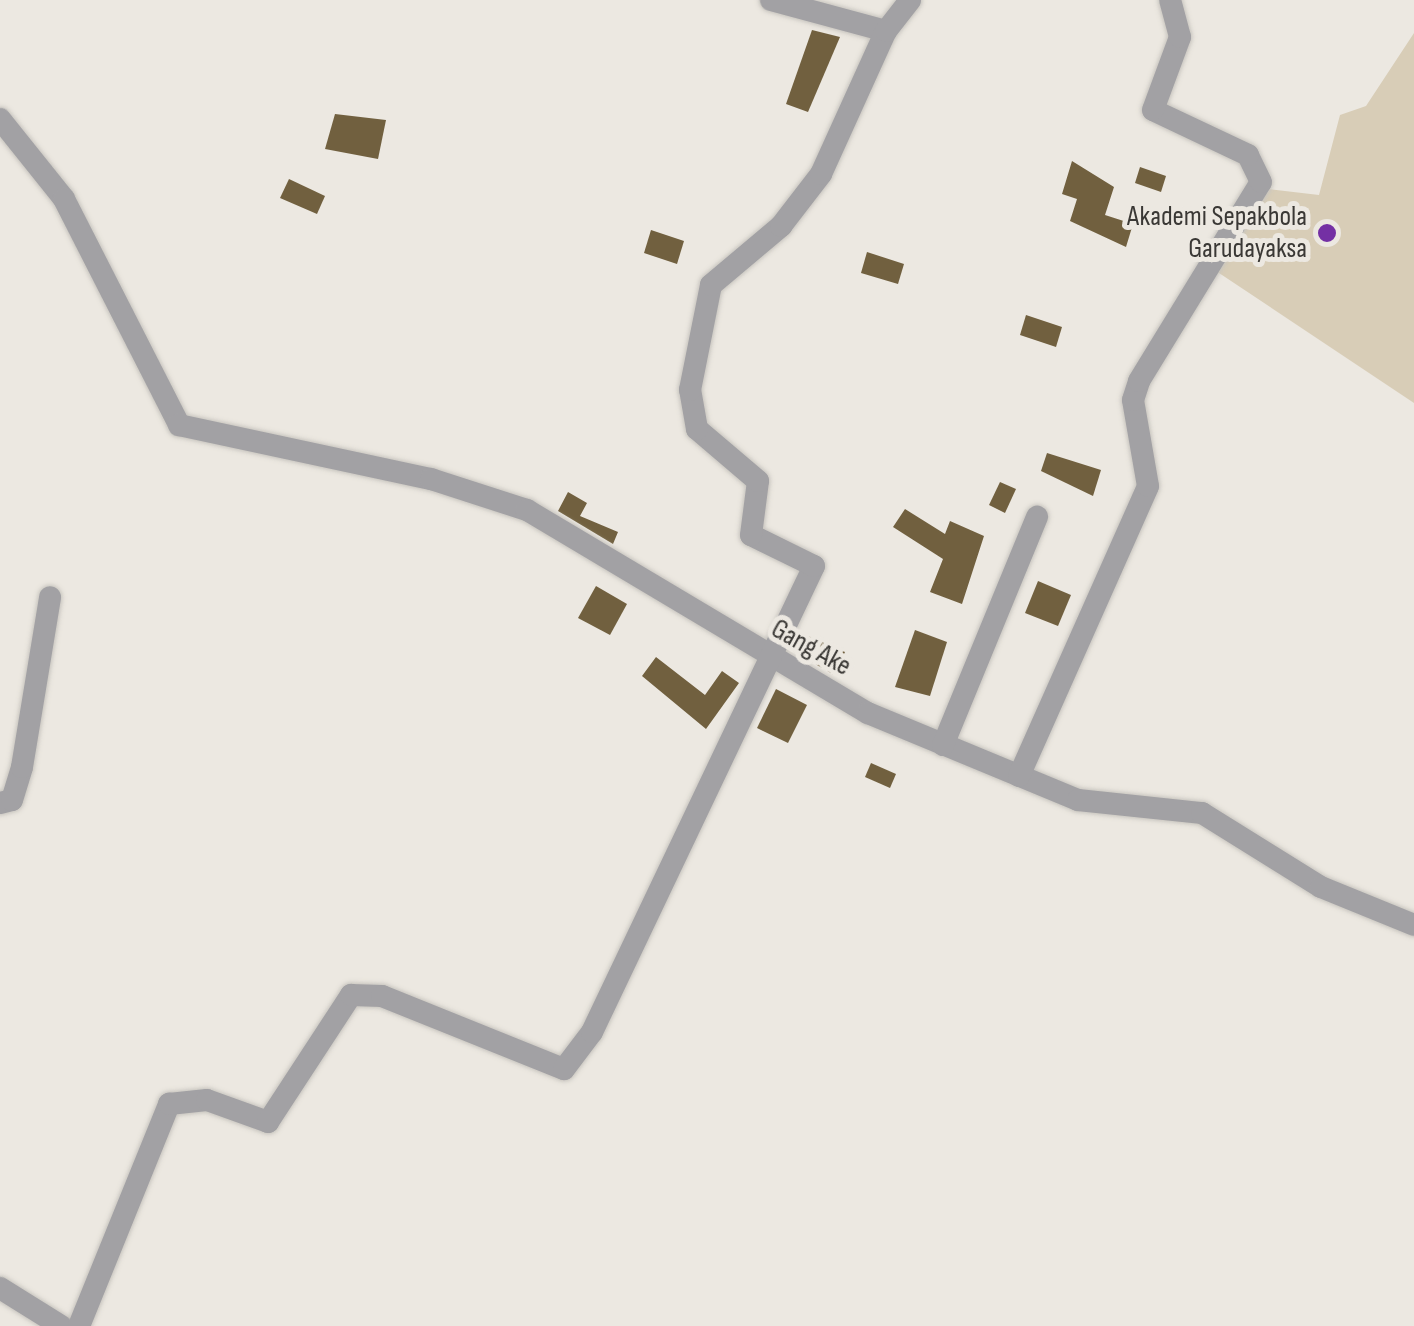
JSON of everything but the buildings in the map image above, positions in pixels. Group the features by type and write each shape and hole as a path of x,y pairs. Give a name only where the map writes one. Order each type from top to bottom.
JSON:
{"street":[{"path":"771,0 886,31"},
{"path":"79,1326 169,1104 207,1100 268,1122 352,995 382,996 497,1047 570,1066 774,663 814,566 751,535 758,481 709,446 690,390 711,286 781,226 821,174 886,31 910,0"},
{"path":"1019,776 1148,486 1133,400 1139,382 1261,182 1248,155 1153,110 1180,37 1170,0"},
{"name":"Gang Ake","path":"0,120 64,199 180,425 431,479 527,510 774,663 943,746 1078,800 1202,813 1321,886 1414,925"},
{"path":"943,746 1037,517"},
{"path":"0,803 12,800 22,767 50,597"},
{"path":"0,1288 61,1326"}],"shaded area":[{"name":"Akademi Sepakbola Garudayaksa","path":"1414,33 1414,403 1216,271 1268,189 1319,195 1340,115 1366,106"}],"place":[{"name":"Akademi Sepakbola Garudayaksa","path":"1327,233"}]}
